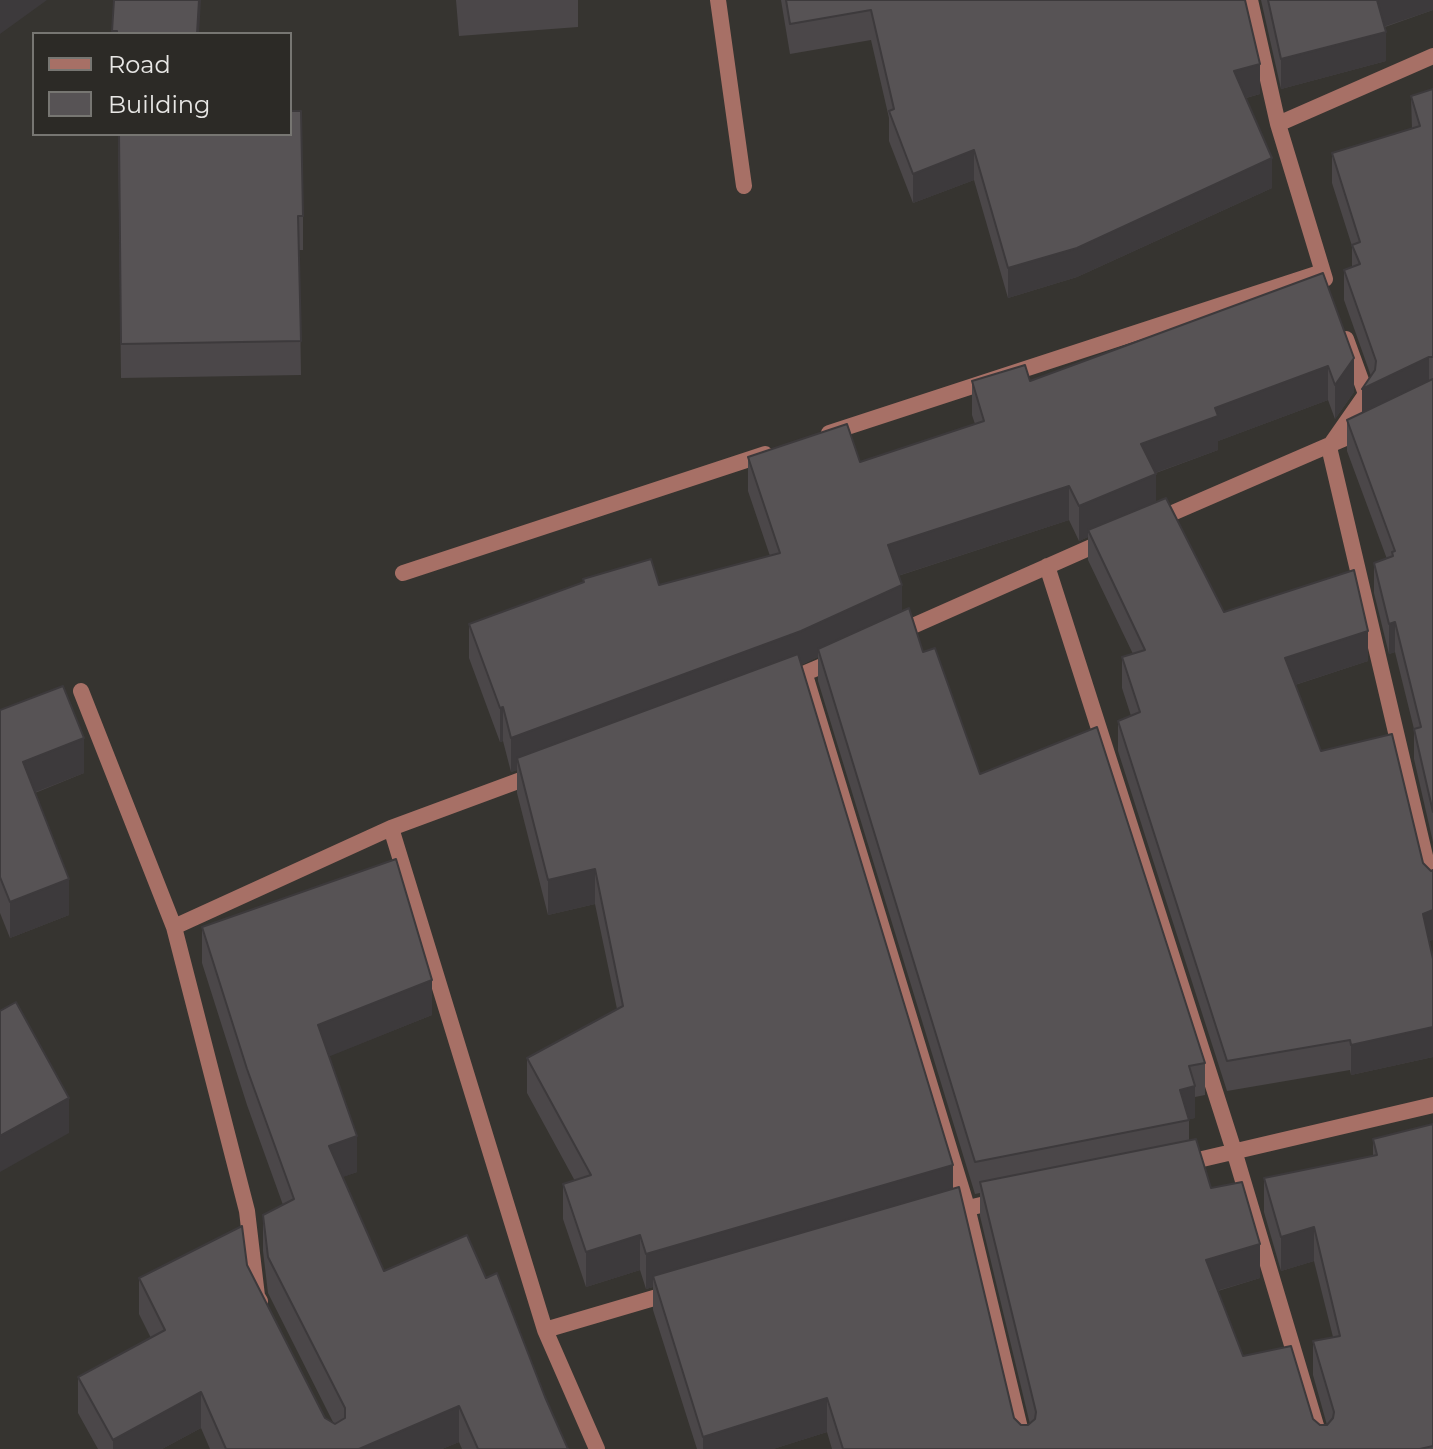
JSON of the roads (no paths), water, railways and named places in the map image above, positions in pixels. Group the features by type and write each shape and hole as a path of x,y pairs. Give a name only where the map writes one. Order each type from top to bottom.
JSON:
{"street":[{"path":"718,0 744,186"},
{"path":"1250,0 1278,124 1332,299"},
{"path":"1278,124 1433,56"},
{"path":"810,440 1322,272"},
{"path":"1342,326 1366,394 1329,447 1433,890"},
{"path":"876,642 1381,422"},
{"path":"403,573 779,449"},
{"path":"1047,566 1235,1154 1323,1449"},
{"path":"775,685 848,655"},
{"path":"805,675 967,1207 1025,1449"},
{"path":"81,691 174,927 247,1211 257,1296 271,1322"},
{"path":"174,927 391,828 553,768"},
{"path":"391,828 545,1330 597,1449"},
{"path":"1161,1168 1235,1154 1433,1105"},
{"path":"922,1220 1012,1198"},
{"path":"545,1330 681,1290"}]}
